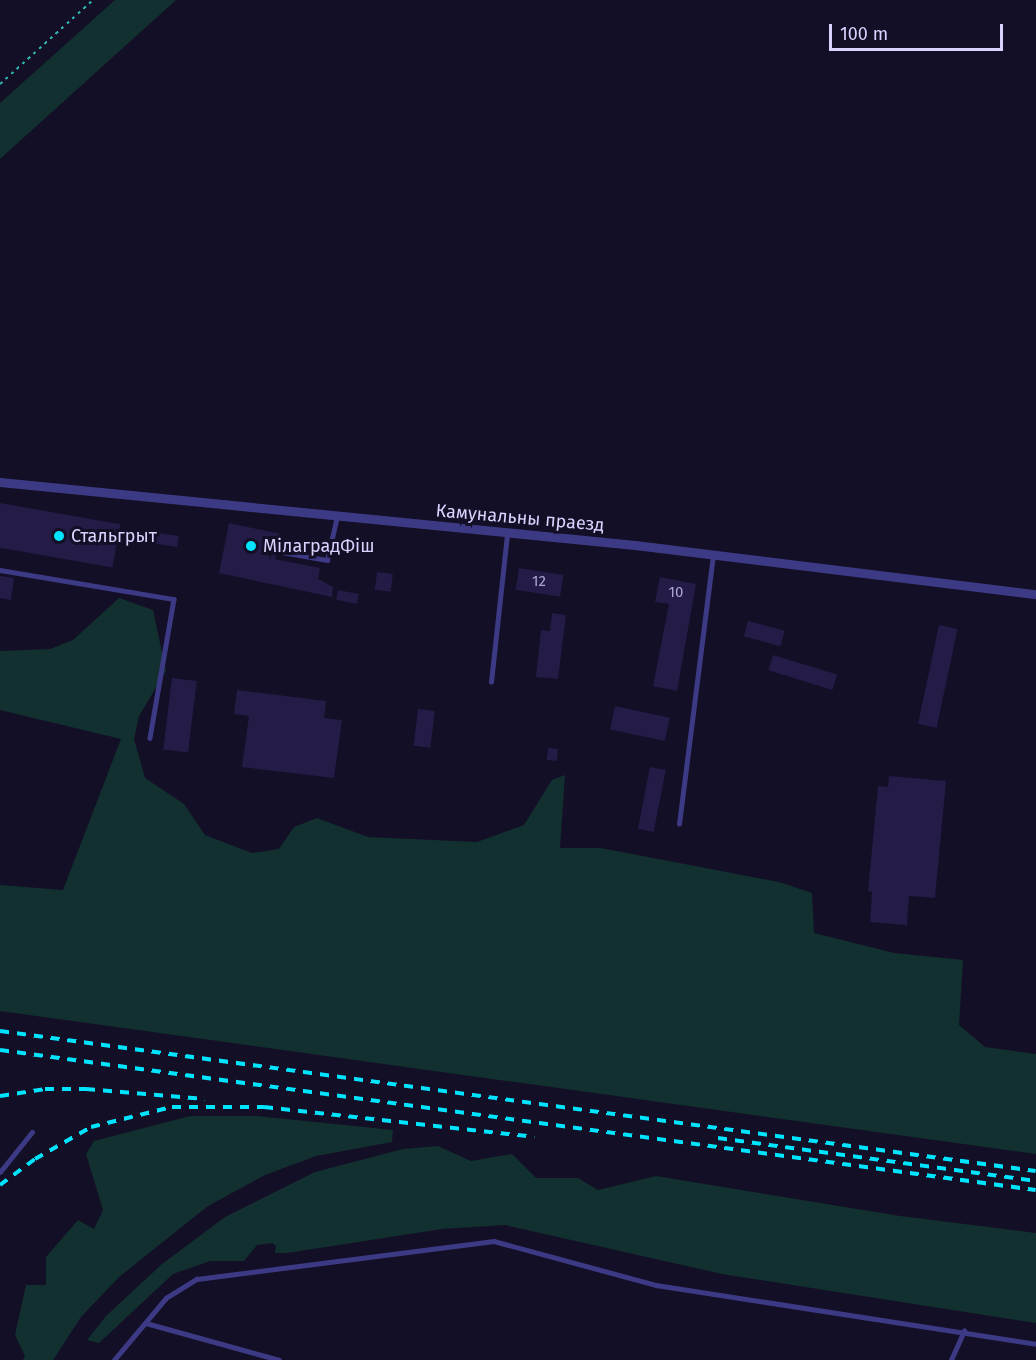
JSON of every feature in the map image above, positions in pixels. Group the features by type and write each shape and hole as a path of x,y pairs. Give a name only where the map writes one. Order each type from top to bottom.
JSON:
{"street":[{"name":"Камунальны праезд","path":"0,482 713,555 1036,594"}],"lane":[{"path":"282,552 327,560 337,516"},
{"path":"491,682 507,534"},
{"path":"679,824 713,555"},
{"path":"0,570 174,599 150,738"},
{"path":"0,1172 32,1132"},
{"path":"114,1360 166,1298 198,1279 494,1241 656,1285 760,1304 964,1331 1036,1344"},
{"path":"146,1323 279,1360"},
{"path":"951,1360 964,1331"}],"path":[{"path":"0,84 93,0"}],"green space":[{"path":"115,0 176,0 0,159 0,103"},
{"path":"119,598 153,610 166,671 139,716 134,739 145,778 184,804 205,835 252,853 279,849 294,827 317,818 368,837 477,842 524,825 552,780 565,775 560,848 601,848 779,882 812,893 814,933 894,953 963,960 959,1025 985,1047 1036,1054 1036,1154 0,1011 0,885 63,890 121,739 0,710 0,651 50,649 73,640"},
{"path":"190,1116 257,1116 393,1130 392,1142 316,1156 265,1175 208,1206 119,1277 81,1317 53,1360 23,1360 25,1356 15,1335 26,1285 46,1285 46,1257 78,1220 94,1229 103,1210 86,1154 94,1141"},
{"path":"438,1146 471,1161 512,1154 536,1178 578,1178 598,1190 656,1176 900,1216 1036,1233 1036,1323 722,1274 505,1225 442,1229 287,1253 275,1253 276,1246 272,1243 257,1245 244,1261 210,1261 173,1274 99,1343 87,1340 106,1316 162,1264 225,1217 315,1172 403,1149"}],"building":[{"name":"Стальгрыт","path":"0,503 120,524 113,568 0,548"},
{"name":"МілаградФіш","path":"229,523 281,534 275,559 320,568 318,579 333,587 332,597 219,573"},
{"path":"157,533 179,536 177,547 155,544"},
{"path":"519,568 563,575 560,597 516,590"},
{"path":"377,572 393,574 391,592 375,590"},
{"path":"0,576 14,578 11,600 0,598"},
{"path":"660,577 696,584 677,691 653,686 669,604 655,602"},
{"path":"338,590 359,594 357,604 336,600"},
{"path":"552,613 566,615 558,679 536,677 541,630 550,631"},
{"path":"748,621 785,631 781,646 744,636"},
{"path":"939,625 958,629 937,728 918,724"},
{"path":"773,655 837,675 832,690 768,670"},
{"path":"172,678 197,681 188,753 163,749"},
{"path":"237,690 326,701 324,718 342,720 334,778 242,767 249,716 234,714"},
{"path":"615,706 670,718 665,741 610,729"},
{"path":"418,709 435,711 430,748 413,746"},
{"path":"548,748 558,749 557,761 547,760"},
{"path":"650,767 666,770 654,832 638,829"},
{"path":"889,776 946,781 935,898 909,896 907,925 870,922 872,892 868,891 878,786 888,787"}],"railway":[{"path":"0,1031 1036,1171"},
{"path":"0,1050 1036,1190"},
{"path":"0,1096 45,1089 86,1089 205,1099"},
{"path":"0,1185 35,1159 91,1127 172,1107 264,1107 534,1137"},
{"path":"718,1138 1036,1181"}],"place":[{"name":"Стальгрыт","path":"59,536"},
{"name":"МілаградФіш","path":"251,546"}]}
